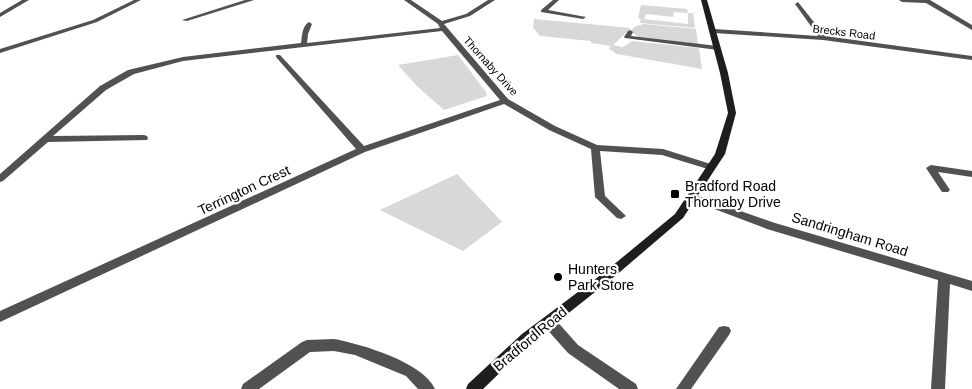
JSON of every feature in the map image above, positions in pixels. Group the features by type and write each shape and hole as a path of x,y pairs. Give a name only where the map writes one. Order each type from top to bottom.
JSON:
{"street":[{"path":"0,15 26,0"},
{"path":"0,52 95,21 138,0"},
{"path":"185,20 251,0"},
{"name":"Thornaby Drive","path":"407,0 443,26 505,102 552,128 595,148 663,152 711,167"},
{"path":"0,179 103,88 131,72 183,59 443,26 468,15 492,0"},
{"path":"556,0 543,12 583,17"},
{"name":"Bradford Road","path":"473,389 528,338 679,216 720,154 732,113 714,31 704,0"},
{"path":"902,0 927,1 972,28"},
{"path":"798,4 823,38"},
{"path":"304,44 309,24"},
{"name":"Brecks Road","path":"714,31 823,38 972,58"},
{"path":"626,37 718,48"},
{"path":"278,56 362,150"},
{"path":"961,56 972,66"},
{"name":"Terrington Crest","path":"0,317 362,150 505,102"},
{"path":"44,140 144,138"},
{"path":"595,148 600,197 621,216"},
{"path":"945,190 931,168 972,174"},
{"name":"Sandringham Road","path":"692,197 771,226 972,286"},
{"path":"938,389 944,278"},
{"path":"549,322 572,349 631,389"},
{"path":"683,389 724,331"},
{"path":"248,389 306,346 334,345 356,349 411,372 428,389"}],"shaded area":[{"path":"641,5 687,9 688,13 693,13 695,28 640,23 641,19 638,18","holes":["674,12 688,13 688,24 644,19 646,14 673,17"]},
{"path":"534,19 631,28 613,45 623,47 632,41 699,48 702,69 617,54 609,49 611,46 591,43 591,41 540,36 533,28"},
{"path":"644,24 696,29 698,44 639,37 630,31 636,26"},
{"path":"458,55 487,96 444,110 417,86 398,65"},
{"path":"457,174 502,222 463,251 380,210"}],"place":[{"name":"Bradford Road Thornaby Drive","path":"675,194"},
{"name":"Hunters Park Store","path":"558,277"}]}
